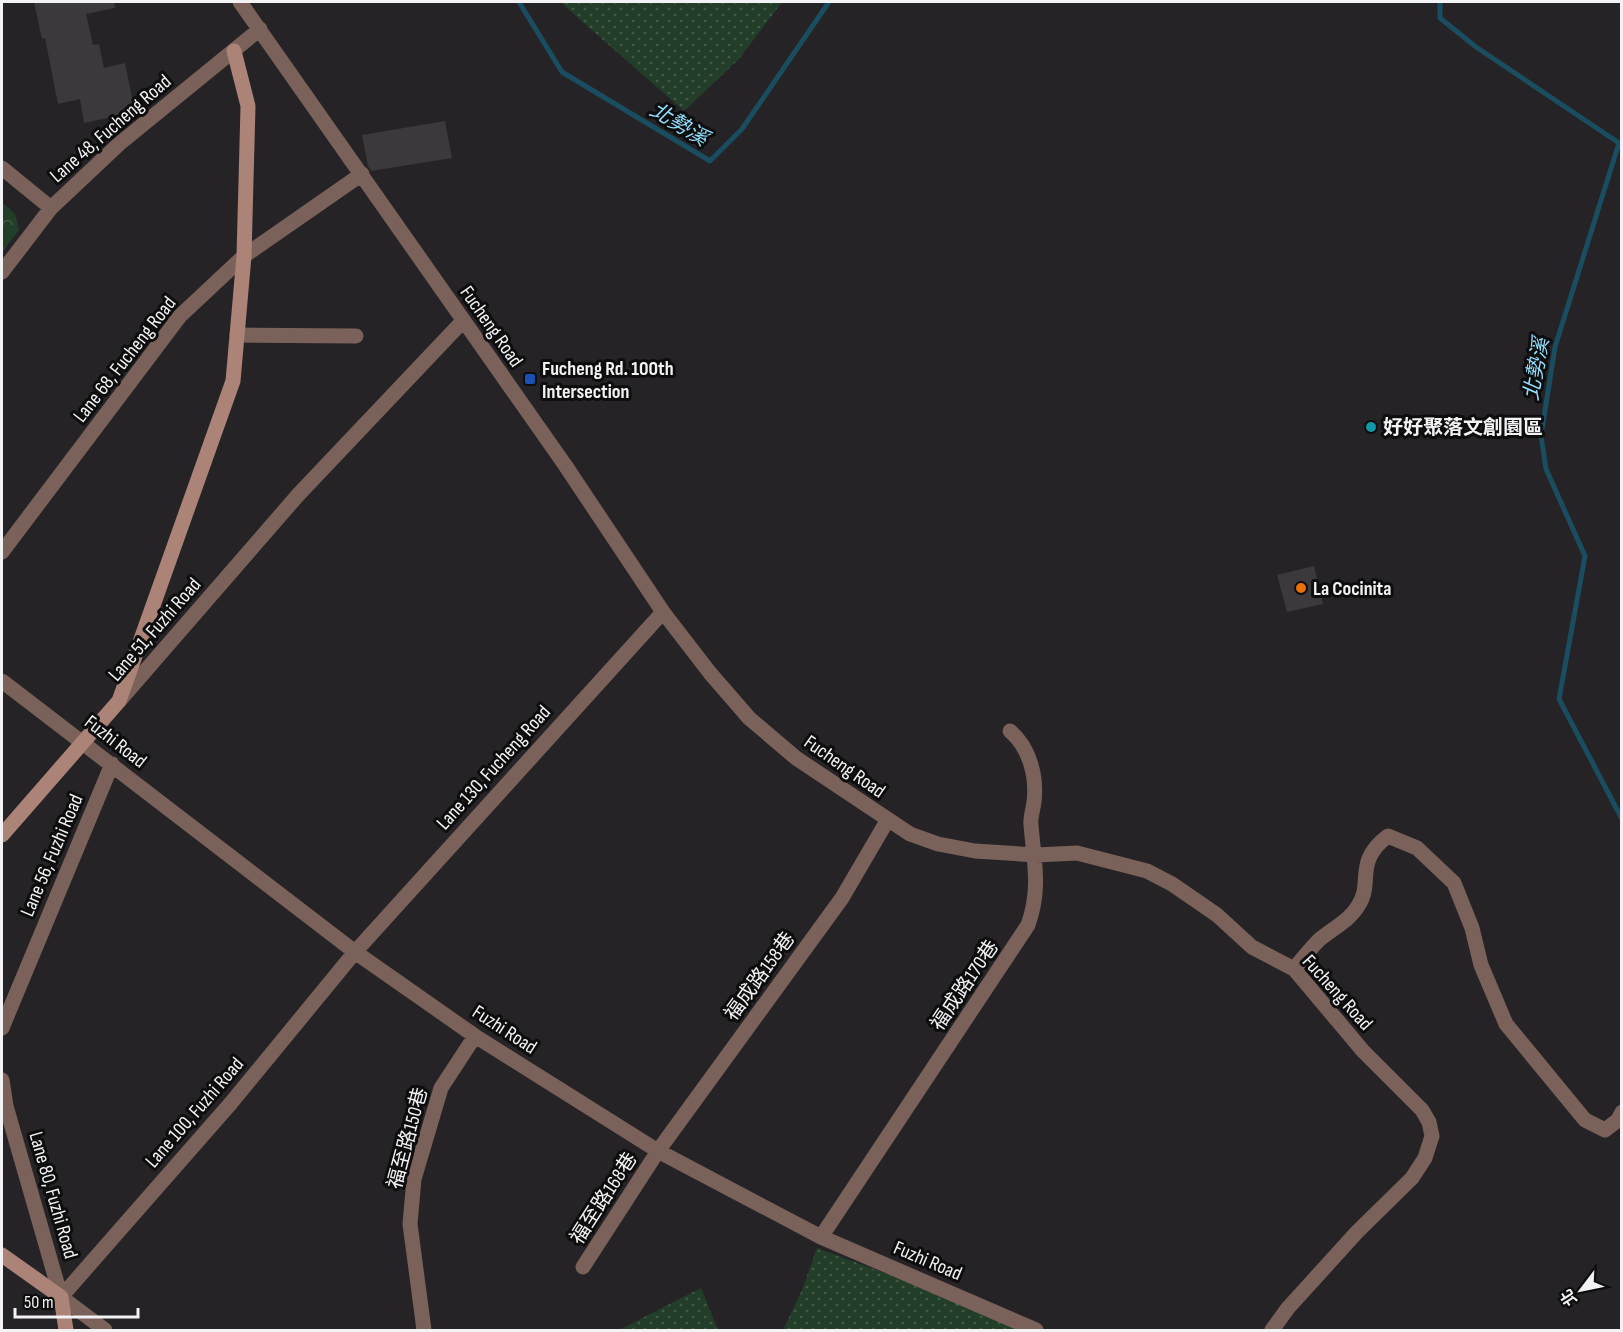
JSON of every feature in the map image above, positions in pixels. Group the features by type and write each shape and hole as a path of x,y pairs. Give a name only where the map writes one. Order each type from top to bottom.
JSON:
{"street":[{"name":"Fucheng Road","path":"240,2 362,174 462,322 565,465 663,612 710,673 749,718 796,758 886,821 910,834 938,844 975,851 1036,855 1077,853 1147,871 1172,884 1217,915 1252,947 1294,969 1363,1051 1422,1110 1430,1122 1432,1137 1425,1158 1412,1178 1357,1232 1288,1308 1272,1330"},
{"name":"Lane 48, Fucheng Road","path":"2,272 51,208 119,144 260,29"},
{"name":"Lane 51, Fuzhi Road","path":"119,701 233,381 244,256 248,106 234,51"},
{"path":"2,168 51,208"},
{"name":"Lane 68, Fucheng Road","path":"2,552 180,316 244,256 362,174"},
{"name":"Lane 51, Fuzhi Road","path":"119,701 298,495 462,322"},
{"path":"237,335 356,336"},
{"name":"Lane 130, Fucheng Road","path":"355,952 663,612"},
{"name":"Fuzhi Road","path":"2,681 355,952 475,1036 658,1151 820,1237 1036,1330"},
{"path":"2,835 119,701"},
{"name":"福成路170巷","path":"820,1237 1028,925 1036,904 1036,855 1030,823 1035,786 1030,761 1022,741 1010,731"},
{"name":"Lane 56, Fuzhi Road","path":"2,1028 112,764"},
{"name":"福成路158巷","path":"658,1151 842,898 886,821"},
{"path":"1294,969 1319,940 1340,926 1359,905 1366,865 1377,844 1388,836 1417,848 1454,883 1473,928 1481,965 1506,1024 1586,1120 1605,1130 1618,1120 1622,1112"},
{"name":"Lane 100, Fuzhi Road","path":"61,1297 231,1103 355,952"},
{"name":"福至路150巷","path":"424,1330 410,1224 414,1179 441,1088 475,1036"},
{"name":"Lane 80, Fuzhi Road","path":"2,1080 6,1106 61,1297"},
{"name":"福至路168巷","path":"583,1267 658,1151"},
{"path":"2,1255 105,1330"},
{"path":"61,1297 66,1330"}],"green space":[{"path":"560,2 782,2 739,59 684,111"},
{"path":"2,202 15,214 19,230 2,252"},
{"path":"817,1248 1039,1330 783,1330 802,1290"},
{"path":"701,1288 718,1330 619,1330"}],"building":[{"path":"34,2 114,2 115,8 86,14 93,45 99,44 104,68 125,63 135,112 84,123 80,99 58,104 45,38 42,39"},
{"path":"445,121 452,158 371,171 362,135"},
{"path":"1314,566 1323,604 1287,612 1277,575"}],"waterway":[{"name":"北勢溪","path":"519,2 562,72 710,161 742,129 829,2"},
{"name":"北勢溪","path":"1440,2 1440,18 1476,47 1619,143 1555,347 1541,436 1546,469 1585,556 1559,699 1622,819"}],"place":[{"name":"Fucheng Rd. 100th Intersection","path":"530,379"},
{"name":"好好聚落文創園區","path":"1371,427"},
{"name":"La Cocinita","path":"1301,588"}]}
